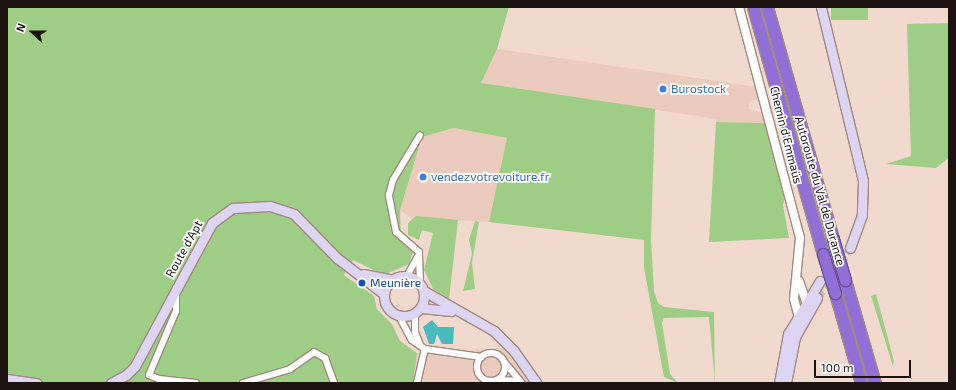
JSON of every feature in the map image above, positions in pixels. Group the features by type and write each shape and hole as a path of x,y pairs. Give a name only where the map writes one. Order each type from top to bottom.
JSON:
{"highway":[{"name":"Autoroute du Val de Durance","path":"753,7 861,383"},
{"name":"Autoroute du Val de Durance","path":"767,7 875,383"},
{"path":"836,298 856,383"}],"main road":[{"path":"821,7 849,126 859,200 848,246"},
{"name":"Route d'Apt","path":"111,383 135,366 176,288 216,218 246,206 278,207 294,214 350,268 384,294"},
{"name":"Route d'Apt","path":"350,268 372,278 393,280"},
{"path":"458,313 418,311 399,316 386,306 384,294 393,280 407,276 458,313 502,338 536,383"},
{"path":"779,383 786,340 798,314 820,281"},
{"path":"418,311 422,287"},
{"path":"786,383 795,337 816,298"},
{"path":"7,379 37,383"}],"street":[{"name":"Chemin d'Emmaüs","path":"740,7 800,238 798,270"},
{"path":"420,135 393,180 389,195 396,232 419,252 422,287"},
{"path":"407,276 419,252"},
{"path":"789,362 791,337 806,301 799,286 798,270"},
{"path":"798,270 794,299 798,314"},
{"path":"176,288 176,311 149,375 159,379 196,383"},
{"path":"417,383 423,348 415,332 418,311"},
{"path":"399,316 412,340 423,348 481,357 494,353 505,363 521,383"},
{"path":"243,383 290,369 314,352 325,358 334,383"},
{"path":"461,355 476,366 482,379 521,383"},
{"path":"476,366 481,357"},
{"path":"498,380 504,372 505,363"}],"shaded area":[{"path":"497,49 758,87 759,99 750,101 748,109 764,113 768,123 716,122 716,119 481,83"},
{"path":"454,128 507,138 489,222 412,218 400,210 422,137"},
{"path":"506,348 533,383 413,383 417,353"}],"green space":[{"path":"7,7 509,7 497,49 481,83 655,109 651,240 654,291 658,303 664,307 714,312 715,383 709,317 664,318 662,323 670,374 678,383 664,377 644,268 644,240 489,222 507,138 454,128 422,137 400,210 401,241 413,252 409,264 384,275 353,260 344,275 374,296 377,309 392,324 400,341 417,353 413,383 7,383"},
{"path":"831,7 868,7 868,20 831,20"},
{"path":"949,23 949,158 936,168 886,164 911,156 907,24"},
{"path":"716,122 768,123 786,194 783,205 789,238 709,242"},
{"path":"416,216 458,220 449,299 433,289 424,270 433,233 422,230 419,240 408,235 408,223"},
{"path":"475,221 479,222 472,263 475,289 463,291 472,254 469,240"},
{"path":"876,294 894,361 893,366 871,296"}],"water":[{"path":"432,320 438,327 454,327 453,344 442,344 437,334 434,344 429,344 423,327"}],"tunnel":[{"path":"817,298 850,248"}],"place":[{"name":"Burostock","path":"663,89"},
{"name":"vendezvotrevoiture.fr","path":"423,177"},
{"name":"Meunière","path":"362,283"}]}
